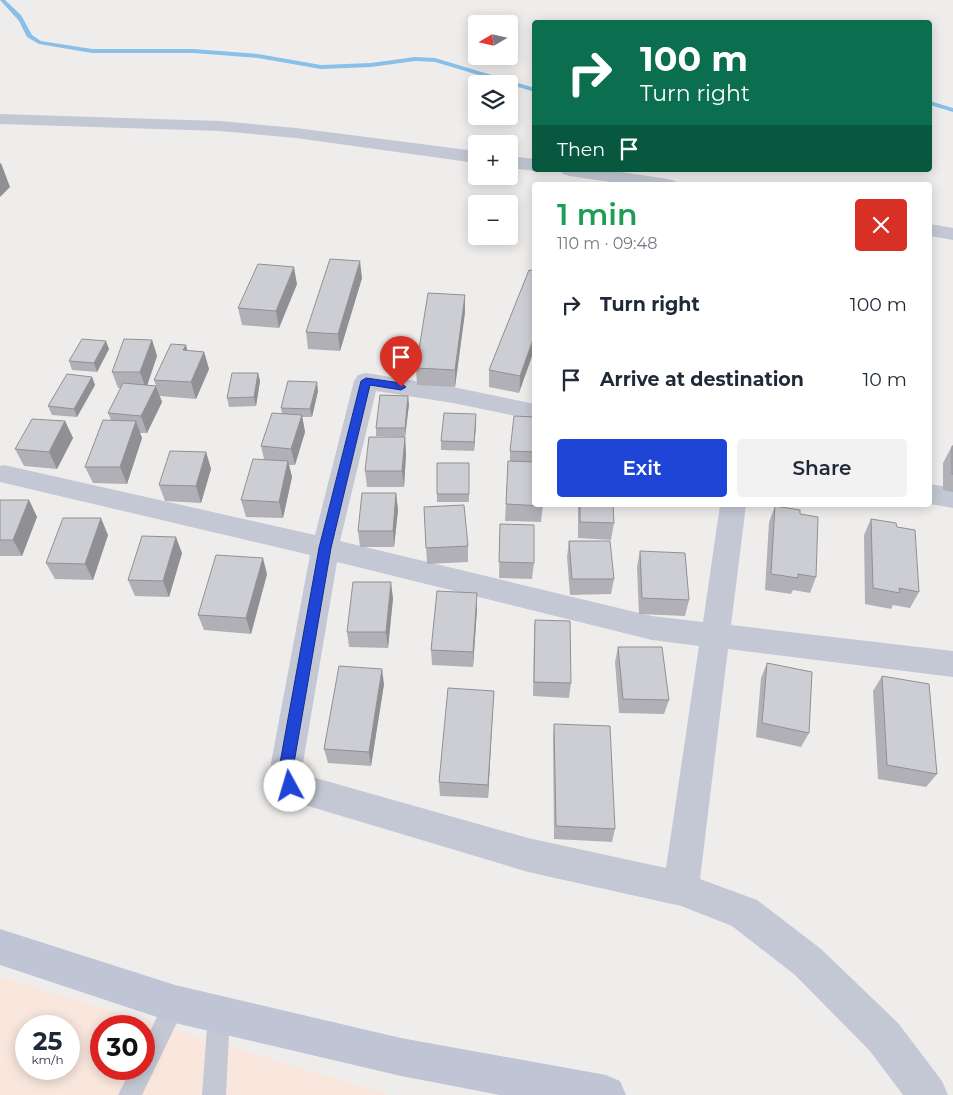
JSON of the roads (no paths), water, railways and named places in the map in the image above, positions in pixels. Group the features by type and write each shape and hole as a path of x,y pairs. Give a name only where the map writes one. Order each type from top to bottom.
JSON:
{"street":[{"path":"0,119 220,126 296,133 468,156"},
{"path":"518,163 532,165"},
{"path":"583,172 648,182"},
{"path":"932,230 953,234"},
{"path":"532,411 366,381 325,548 287,763 290,786 528,855 681,889 744,913 808,962 884,1037 928,1095"},
{"path":"4,474 325,548 652,628 953,664"},
{"path":"932,494 953,498"},
{"path":"681,889 733,507"},
{"path":"0,947 176,1004 402,1056 606,1095"}],"lane":[{"path":"155,1046 176,1004"},
{"path":"214,1095 219,1014"},
{"path":"130,1095 138,1080"}],"waterway":[{"path":"2,0 18,16 29,36 39,42 92,51 193,51 258,56 321,67 371,65 415,59 435,60 532,89"},
{"path":"932,104 953,110"}]}
